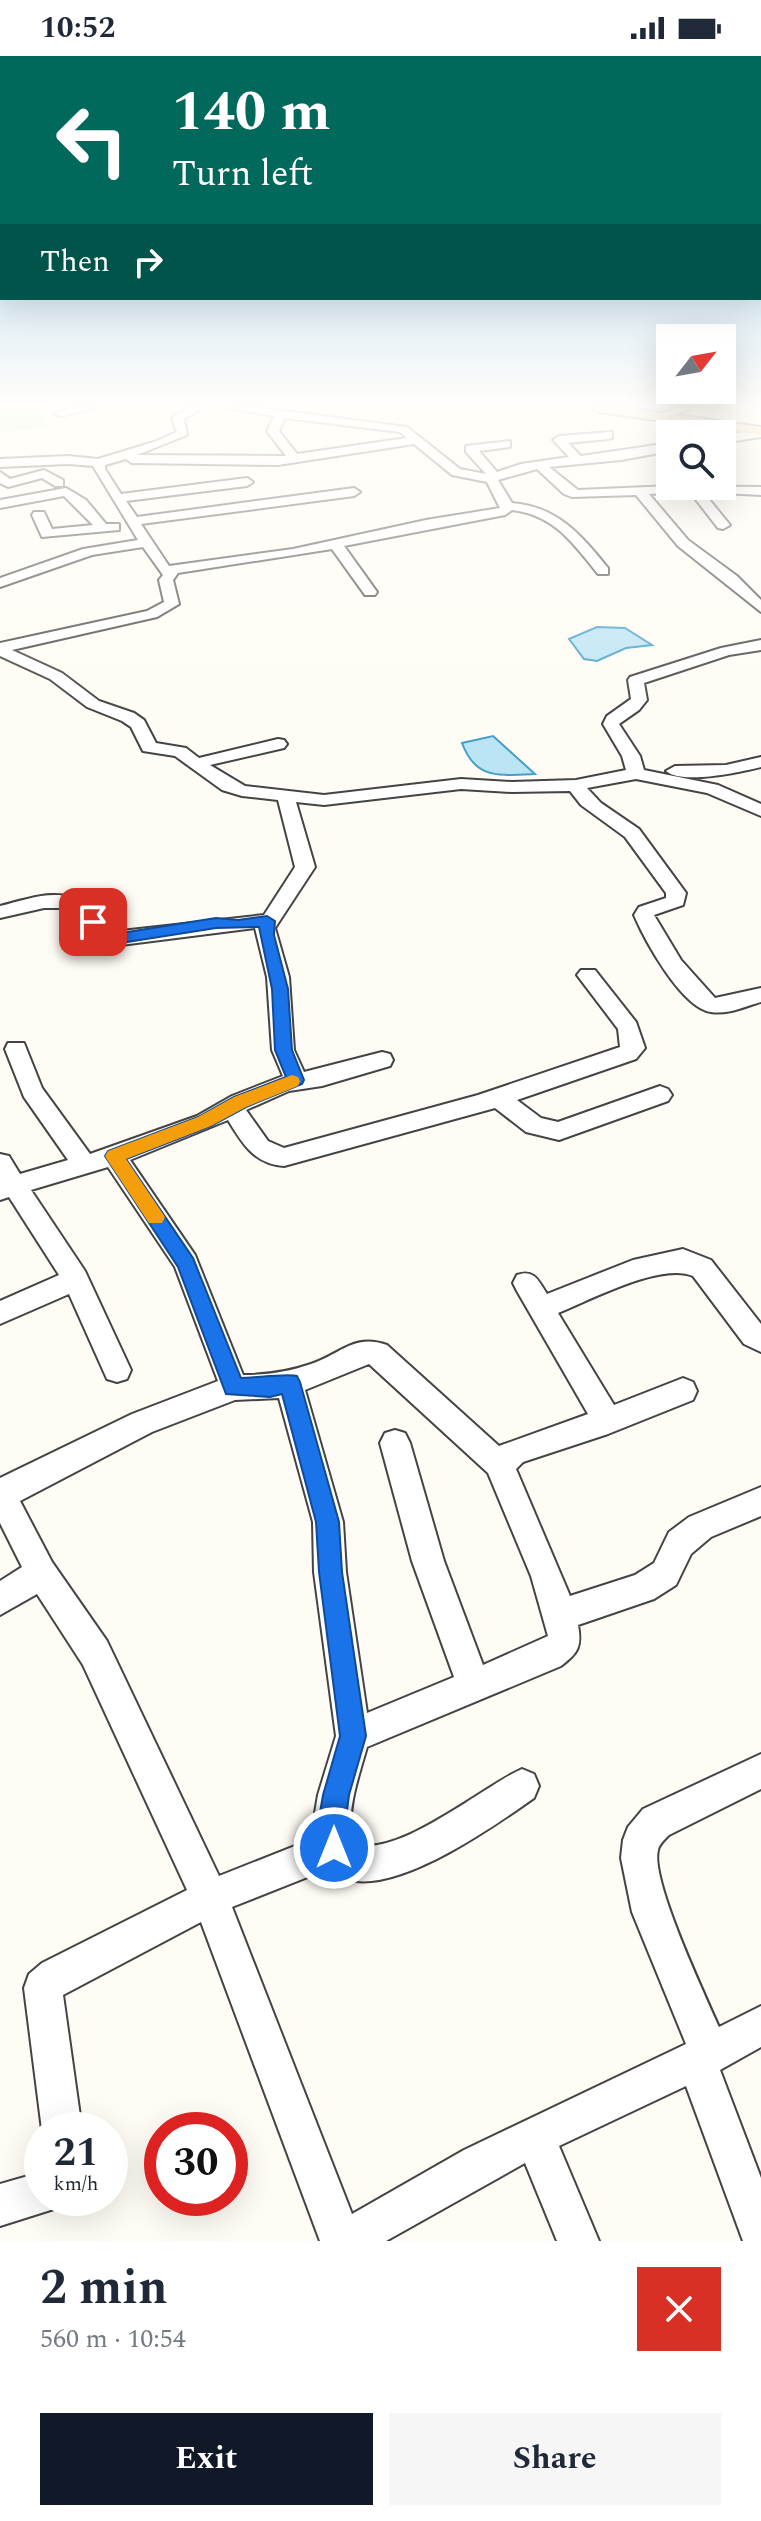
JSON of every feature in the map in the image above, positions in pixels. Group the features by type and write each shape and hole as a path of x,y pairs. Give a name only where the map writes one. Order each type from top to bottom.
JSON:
{"street":[{"path":"87,510 103,528"},
{"path":"126,510 165,571 172,572 336,545 506,510"},
{"path":"39,515 47,534 228,510"},
{"path":"539,510 560,519 603,571"},
{"path":"656,510 683,543 732,579 761,608"},
{"path":"711,510 723,525"},
{"path":"0,583 74,554 146,543"},
{"path":"336,545 370,592"},
{"path":"0,649 161,610 172,604 166,580 172,572"},
{"path":"636,773 611,724 637,703 636,680 666,668 754,646 761,659"},
{"path":"0,649 56,676 93,704 128,717 138,724 149,747 180,752 228,786 286,797 324,800 461,784 512,787 576,785 636,773 726,770 761,762"},
{"path":"199,763 278,744"},
{"path":"636,773 712,789 761,811"},
{"path":"576,785 583,800 635,836 676,893 676,901 646,911 645,920 699,997 708,1004 717,1005 761,995"},
{"path":"286,797 305,867 280,907 267,921 266,935 280,989 283,1050 296,1080"},
{"path":"2,908 69,903 110,936 121,938 216,923 238,925 267,921"},
{"path":"232,1108 265,1153 274,1158 497,1097 628,1053 634,1048 628,1027 588,975"},
{"path":"16,1049 32,1091 84,1164"},
{"path":"8,1187 114,1156 296,1080 322,1078 382,1060"},
{"path":"497,1097 534,1126 559,1131 660,1095"},
{"path":"114,1156 186,1263 234,1387"},
{"path":"0,1163 8,1187 76,1279 117,1370"},
{"path":"540,1308 633,1271 683,1260 692,1261 702,1268 754,1336 761,1340"},
{"path":"0,1313 76,1279"},
{"path":"526,1283 608,1421"},
{"path":"341,2241 210,1898 95,1653 41,1573 1,1494 142,1423 234,1387 270,1388 319,1374 366,1351 377,1354 500,1465 560,1615 565,1643 549,1654 353,1736"},
{"path":"289,1382 328,1522 330,1572 353,1736 336,1795 331,1825 334,1848 339,1855 354,1863 383,1862 452,1833 522,1786"},
{"path":"500,1465 513,1452 608,1421 683,1391"},
{"path":"395,1443 428,1561 474,1685"},
{"path":"560,1615 643,1588 665,1574 680,1543 700,1527 761,1501"},
{"path":"0,1599 41,1573"},
{"path":"761,1771 656,1822 641,1840 639,1858 651,1912 761,2234"},
{"path":"60,2112 43,1988 55,1976 210,1898 334,1848"},
{"path":"351,2241 370,2225 467,2170 703,2058 761,2026"},
{"path":"535,2137 578,2241"},
{"path":"0,2205 24,2198"}],"water":[{"path":"597,627 625,628 652,645 626,648 597,661 584,659 569,639"},
{"path":"493,736 535,774 501,775 482,770 475,764 462,743"}],"slow traffic":[{"path":"155,1217 114,1156 205,1122 240,1102 292,1081"}],"route":[{"path":"93,922 110,936 121,938 223,922 238,925 267,921 266,935 280,989 283,1050 296,1080 240,1102 205,1122 114,1156 186,1263 234,1387 270,1388 289,1382 328,1522 330,1572 353,1736 336,1795 331,1825 334,1848"}]}
